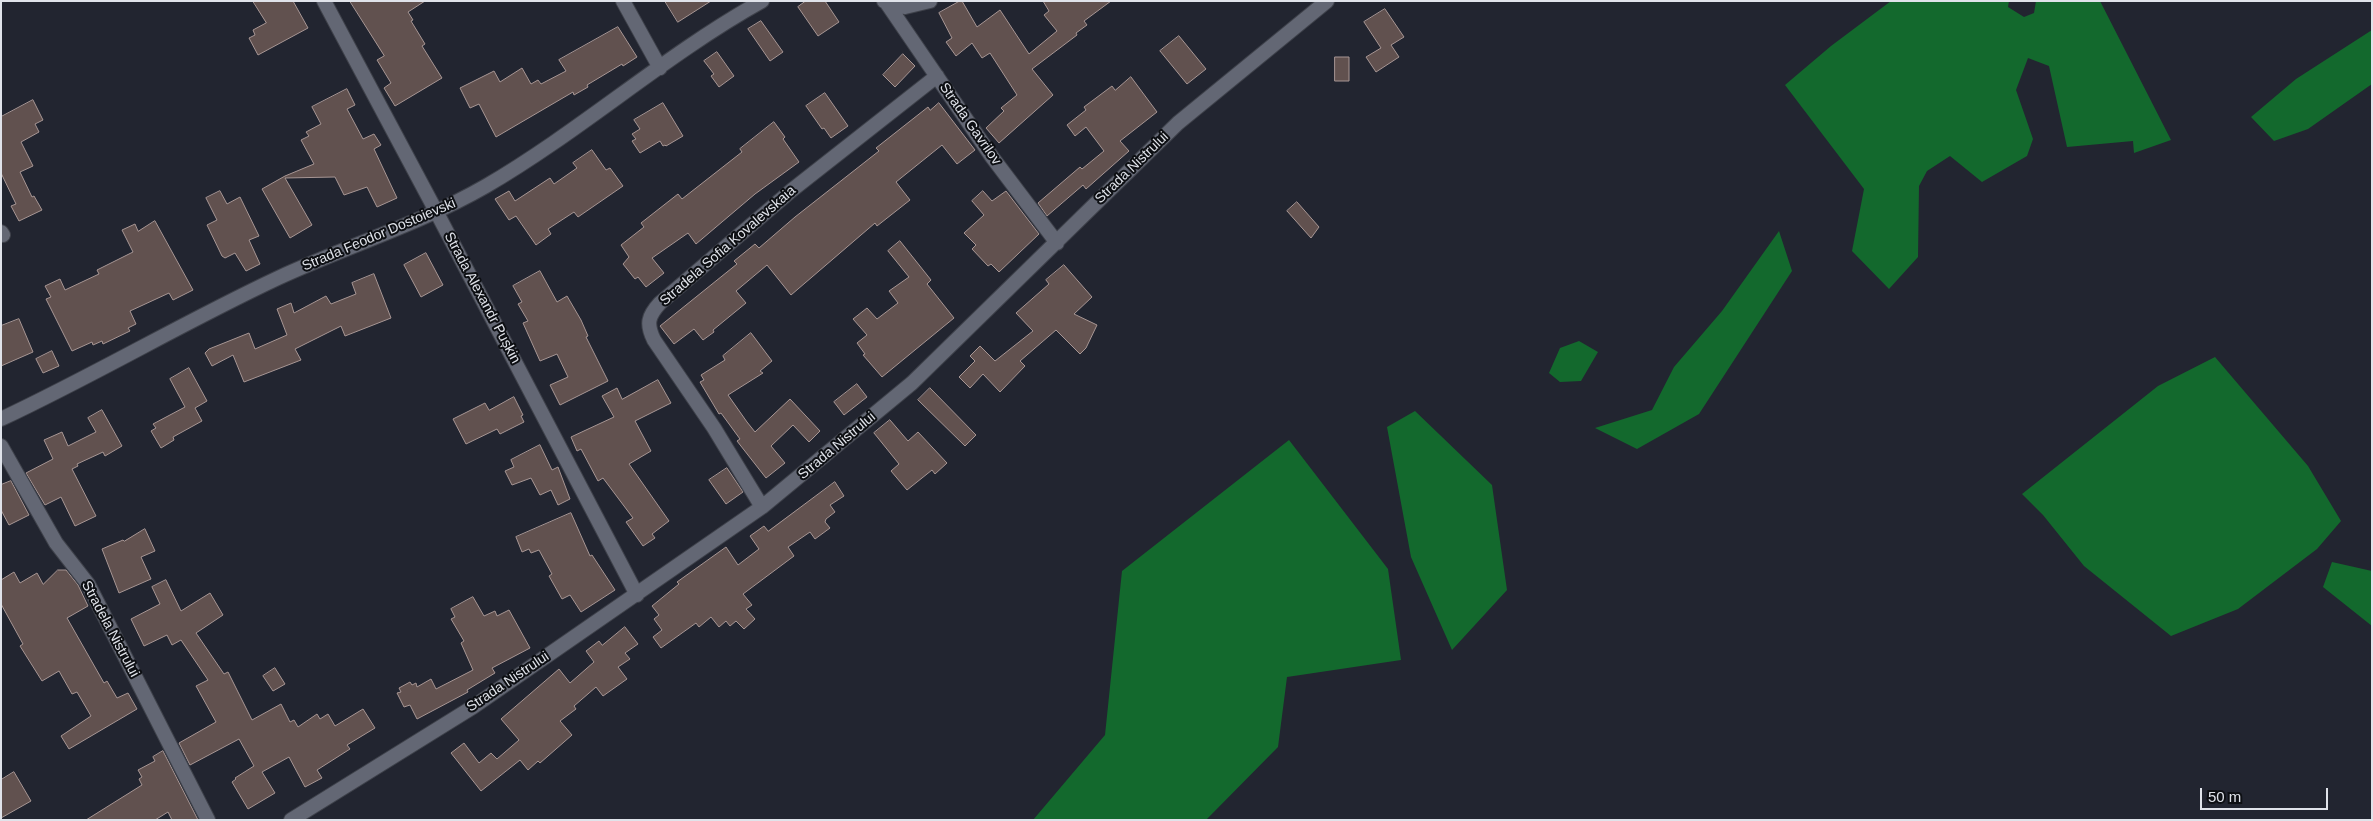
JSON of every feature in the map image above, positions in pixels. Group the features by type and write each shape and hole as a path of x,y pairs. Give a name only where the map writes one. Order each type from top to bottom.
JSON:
{"street":[{"name":"Strada Alexandr Pușkin","path":"324,1 637,595"},
{"path":"623,1 660,68"},
{"name":"Strada Feodor Dostoievski","path":"1,419 76,384 230,300 316,260 437,213 538,154 660,68 762,1"},
{"path":"885,2 904,7 930,1"},
{"name":"Strada Nistrului","path":"291,820 473,707 762,507 912,383 1057,243 1127,171 1178,124 1327,1"},
{"name":"Strada Gavrilov","path":"885,2 992,157 1057,243"},
{"name":"Stradela Sofia Kovalevskaia","path":"762,507 714,428 654,340 649,331 648,321 652,312 660,303 785,197 936,76"},
{"name":"Stradela Nistrului","path":"1,446 56,542 88,584 208,820"}],"green space":[{"path":"1891,1 2009,1 2008,7 2024,17 2034,13 2036,1 2100,1 2171,140 2134,153 2133,141 2067,147 2049,66 2028,58 2016,90 2033,139 2027,156 1982,182 1950,156 1927,171 1919,186 1918,257 1889,289 1852,251 1864,189 1785,85 1831,46"},
{"path":"2372,30 2372,84 2308,129 2274,141 2251,117 2296,79"},
{"path":"1779,231 1792,271 1699,414 1637,449 1595,428 1652,410 1674,367 1722,311"},
{"path":"1579,341 1598,352 1581,381 1560,382 1549,373 1560,348"},
{"path":"2215,357 2308,466 2341,521 2317,549 2238,609 2171,636 2084,566 2043,515 2022,494 2158,386"},
{"path":"1415,411 1492,485 1507,590 1452,650 1411,557 1387,427"},
{"path":"1289,440 1388,569 1401,660 1287,677 1278,747 1206,820 1033,820 1105,735 1122,571"},
{"path":"2332,562 2372,571 2372,626 2323,587"}],"building":[{"path":"253,1 293,1 308,28 258,55 249,38 255,35 253,30 266,23"},
{"path":"350,1 425,1 408,12 413,20 411,21 425,44 422,46 442,78 395,106 384,88 391,83 377,60 384,56"},
{"path":"665,1 711,1 678,22"},
{"path":"806,1 825,1 839,22 818,36 798,7"},
{"path":"962,1 977,27 1000,10 1029,54 1057,31 1044,15 1049,11 1043,1 1111,1 1084,21 1087,25 1076,33 1077,35 1032,69 1053,95 999,143 986,128 1004,111 1001,108 1017,95 990,53 982,58 972,43 956,56 946,42 952,38 939,13"},
{"path":"1385,9 1404,37 1391,45 1399,57 1376,72 1366,57 1381,48 1364,22"},
{"path":"761,21 783,52 770,61 748,29"},
{"path":"618,27 637,57 587,85 588,87 574,95 573,92 496,137 479,104 470,108 460,88 494,71 500,82 522,68 531,84 538,80 541,84 566,71 559,60"},
{"path":"1179,36 1206,69 1187,84 1160,51"},
{"path":"717,52 734,76 719,87 711,76 714,74 704,61"},
{"path":"903,54 915,66 895,87 883,75"},
{"path":"1335,57 1349,57 1349,81 1335,81"},
{"path":"1131,77 1157,112 1120,141 1129,151 1086,189 1083,185 1047,216 1038,203 1080,167 1082,169 1104,151 1086,127 1075,136 1067,125 1086,110 1084,107 1112,86 1115,90"},
{"path":"347,89 355,105 347,109 363,139 374,134 381,145 374,149 397,198 377,207 367,187 344,195 335,177 285,178 312,225 290,238 262,189 285,176 314,164 301,140 309,136 306,132 321,124 312,107"},
{"path":"825,93 848,126 831,138 824,128 822,129 806,106"},
{"path":"33,100 43,120 35,124 39,132 21,142 33,166 20,172 32,197 34,196 42,210 19,221 11,206 16,204 1,173 1,117"},
{"path":"663,103 683,136 666,146 663,146 660,141 640,153 632,141 636,139 632,134 640,129 634,120"},
{"path":"939,103 975,150 957,164 942,145 896,182 910,200 877,226 875,223 791,295 767,265 736,291 746,303 713,330 714,332 703,340 694,329 674,344 660,326 737,264 734,261 755,244 759,248 879,151 876,148 928,107 930,110"},
{"path":"774,122 799,162 755,194 696,244 688,233 652,258 664,273 646,287 638,277 635,279 623,264 629,257 621,245 644,227 641,223 678,194 682,199 742,152 740,149"},
{"path":"592,150 606,170 610,168 623,186 578,217 574,212 548,229 551,234 536,245 516,216 509,220 495,199 509,191 515,201 550,178 554,184 577,168 573,163"},
{"path":"220,191 227,204 240,197 259,236 249,240 260,264 246,271 235,253 225,258 222,256 207,225 217,220 206,198"},
{"path":"983,191 992,201 1006,191 1039,234 999,272 991,264 988,266 972,249 976,245 964,233 984,215 972,201"},
{"path":"1297,202 1319,227 1311,238 1287,211"},
{"path":"155,221 193,290 173,300 169,293 130,311 136,324 128,328 130,331 103,344 102,341 93,345 92,342 72,351 46,299 51,297 45,286 60,279 65,290 99,274 97,270 133,252 122,230 135,224 138,231"},
{"path":"900,241 931,280 927,284 954,318 882,377 863,355 865,354 857,343 867,335 853,319 867,308 877,319 898,303 889,291 909,277 888,251"},
{"path":"426,253 443,285 421,297 404,265"},
{"path":"1064,265 1092,297 1074,314 1097,325 1086,348 1080,354 1056,330 1020,361 1025,366 1000,392 983,374 970,388 959,377 975,361 970,356 980,346 995,361 1033,331 1016,313 1049,284 1046,280"},
{"path":"540,271 557,302 567,296 581,320 588,336 586,337 608,381 560,405 550,385 568,377 557,354 540,361 523,323 528,321 518,304 522,302 513,286"},
{"path":"374,274 391,318 345,336 341,326 295,349 301,360 244,382 233,355 212,366 205,353 209,349 249,333 255,349 287,335 277,309 291,303 294,313 326,296 331,304 356,294 352,283"},
{"path":"19,319 33,352 1,366 1,326"},
{"path":"751,333 772,361 760,371 763,373 728,395 747,422 755,432 790,399 820,431 809,442 793,425 771,446 785,463 766,478 737,441 740,439 721,413 719,414 700,382 704,380 701,375 725,360 723,356"},
{"path":"52,351 59,366 43,373 36,359"},
{"path":"189,368 207,401 195,408 202,421 173,437 174,440 161,448 151,431 156,428 153,424 185,407 170,379"},
{"path":"658,380 671,403 635,421 651,451 629,464 669,521 652,534 655,538 643,546 626,522 633,518 603,478 598,481 581,449 577,451 571,437 614,417 602,396 617,388 622,399"},
{"path":"857,384 867,397 844,415 834,402"},
{"path":"930,388 976,435 965,446 918,400"},
{"path":"514,397 523,415 521,416 524,422 500,434 497,429 466,444 453,419 485,403 489,410"},
{"path":"102,410 122,446 105,456 103,452 77,464 78,466 72,469 96,516 75,526 61,497 45,505 26,473 53,459 44,440 62,432 68,446 96,432 88,418"},
{"path":"890,420 908,441 918,432 947,463 935,474 932,470 907,490 891,471 899,464 874,433"},
{"path":"540,445 552,470 558,467 570,499 558,505 551,490 540,495 531,478 512,485 505,471 514,467 511,460"},
{"path":"727,468 743,492 726,504 709,480"},
{"path":"11,481 29,515 9,525 1,510 1,485"},
{"path":"835,482 844,496 830,505 835,512 825,522 830,528 815,539 810,532 788,547 794,556 743,594 752,605 746,609 755,619 744,629 736,621 730,626 726,621 719,627 711,617 699,627 696,623 661,648 653,637 662,630 654,619 659,615 652,606 679,584 677,582 726,547 738,565 759,549 750,536 764,526 768,531"},
{"path":"571,513 590,556 592,555 615,590 581,612 570,595 562,599 549,576 552,574 539,550 531,553 529,549 522,552 516,537"},
{"path":"145,529 155,551 141,557 151,579 119,593 102,549 124,541"},
{"path":"58,570 66,570 78,585 88,606 67,618 104,683 107,681 117,698 128,693 137,709 69,749 61,736 91,716 77,692 72,694 59,671 42,681 20,646 23,644 1,604 1,580 14,572 20,583 37,573 43,584"},
{"path":"166,580 181,611 210,593 223,615 196,633 224,674 228,672 252,720 281,704 290,722 294,720 298,727 317,714 320,719 328,714 335,726 363,709 375,728 347,745 350,749 317,770 322,778 305,787 289,757 262,772 275,793 248,809 232,782 254,766 239,739 190,765 179,743 216,722 196,686 208,680 181,640 172,645 167,635 144,646 131,619 160,604 152,587"},
{"path":"473,597 484,616 495,611 497,616 509,610 530,648 492,668 495,673 467,690 468,692 417,719 410,705 404,707 397,693 401,692 399,688 410,682 412,685 416,683 417,687 431,679 436,689 473,670 461,643 464,641 451,619 455,617 451,609"},
{"path":"625,627 638,644 625,653 630,659 618,667 627,679 603,696 596,687 574,706 576,709 560,721 572,735 540,763 538,761 528,770 520,760 481,791 451,753 464,743 479,763 491,753 497,759 519,740 501,719 559,669 570,683 594,662 586,651 599,641 602,645"},
{"path":"275,668 285,684 273,691 263,676"},
{"path":"163,751 198,820 172,820 168,812 155,820 86,820 142,785 139,779 142,777 138,770 155,761 153,757"},
{"path":"14,772 31,801 1,818 1,780"}]}
